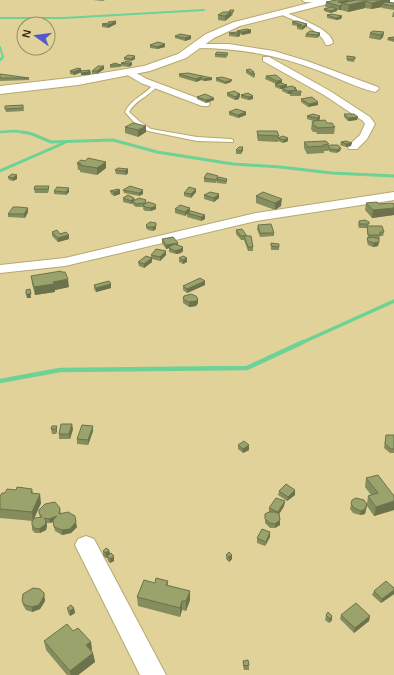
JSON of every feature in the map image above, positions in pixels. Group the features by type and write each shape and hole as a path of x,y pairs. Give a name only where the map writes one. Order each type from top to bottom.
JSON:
{"street":[{"path":"304,0 330,0"},
{"path":"0,90 78,81 129,72 167,63 182,56 210,36 227,28 254,19 330,0"},
{"path":"389,0 394,1"},
{"path":"282,13 314,27 329,40 330,43"},
{"path":"196,46 235,46 252,48 286,56 375,89"},
{"path":"252,48 268,59 327,92 367,119 370,124 368,129 360,142 353,147"},
{"path":"129,72 135,77 205,104"},
{"path":"0,268 65,262 256,217 394,196"},
{"path":"86,545 153,675"}],"lane":[{"path":"156,85 150,92 135,101 126,112 143,126 150,130 190,138 231,141"}],"building":[{"path":"349,0 338,2 342,3 342,5 339,6 326,2"},
{"path":"356,0 384,0 372,3 366,1 349,5 342,3"},
{"path":"386,2 394,3 394,6 382,4"},
{"path":"332,7 337,9 330,11 324,9"},
{"path":"223,12 231,12 225,16 218,15"},
{"path":"332,14 342,16 336,18 327,15"},
{"path":"116,21 108,25 102,24 109,23 108,22"},
{"path":"297,21 307,24 302,27 297,26 302,25 292,22"},
{"path":"246,29 251,30 242,32 237,31"},
{"path":"310,31 320,33 317,35 306,34"},
{"path":"373,31 384,32 381,35 370,33"},
{"path":"237,32 240,33 229,33"},
{"path":"180,34 191,36 185,38 175,36"},
{"path":"158,42 165,44 157,47 150,45"},
{"path":"217,52 228,53 226,55 215,54"},
{"path":"128,55 135,56 131,59 124,58"},
{"path":"347,56 355,57 355,59 347,59"},
{"path":"128,61 132,63 121,63"},
{"path":"115,63 121,65 110,65"},
{"path":"98,66 104,66 97,71 92,71"},
{"path":"78,68 81,69 73,72 70,71"},
{"path":"250,69 254,72 252,72 255,74 254,75 246,70"},
{"path":"90,70 88,72 81,73 81,71"},
{"path":"188,73 212,78 204,79 201,77 196,79 179,74"},
{"path":"0,74 29,78 0,78"},
{"path":"276,75 282,80 277,81 266,76"},
{"path":"222,77 232,80 225,82 216,78"},
{"path":"281,83 287,85 280,86 275,84"},
{"path":"292,86 297,90 288,91 282,88"},
{"path":"234,91 240,94 237,95 239,96 235,97 227,93"},
{"path":"293,91 301,91 301,93 290,93"},
{"path":"248,93 253,96 249,97 241,95"},
{"path":"205,94 214,98 206,100 197,97"},
{"path":"312,97 318,102 309,104 301,99"},
{"path":"23,105 23,108 5,109 5,106"},
{"path":"236,109 246,112 238,115 229,112"},
{"path":"313,114 320,116 317,118 307,116"},
{"path":"344,114 354,114 358,117 348,118"},
{"path":"325,120 327,123 332,123 335,127 317,128 312,122 314,122 313,121"},
{"path":"133,123 146,126 138,130 125,127"},
{"path":"257,131 277,131 279,136 258,135"},
{"path":"283,136 288,138 284,140 278,138"},
{"path":"326,141 329,144 323,145 324,146 308,147 304,142"},
{"path":"346,141 352,143 346,144 341,142"},
{"path":"338,145 341,148 337,150 330,149 328,146"},
{"path":"239,147 243,147 241,151 236,150"},
{"path":"88,158 106,162 97,168 79,165 81,164 77,163 81,160 85,161"},
{"path":"118,168 128,169 125,171 115,170"},
{"path":"207,173 218,176 216,180 204,178"},
{"path":"12,174 17,175 13,178 8,177"},
{"path":"219,177 227,179 226,181 217,179"},
{"path":"35,186 49,186 48,189 34,189"},
{"path":"130,186 143,190 139,193 123,190"},
{"path":"57,187 69,188 66,192 54,191"},
{"path":"189,187 196,189 191,194 184,193"},
{"path":"120,190 114,192 110,191"},
{"path":"210,192 219,194 214,198 204,195"},
{"path":"263,192 282,199 275,203 256,196"},
{"path":"128,195 134,198 131,201 123,198"},
{"path":"139,198 146,200 145,203 136,204 133,201"},
{"path":"148,202 155,204 156,206 151,208 143,205"},
{"path":"377,202 379,204 393,203 394,208 373,210 366,203"},
{"path":"180,205 190,208 185,212 175,209"},
{"path":"13,207 28,208 24,214 8,214"},
{"path":"191,211 205,215 201,217 187,213"},
{"path":"365,220 369,222 369,224 360,224 359,221"},
{"path":"150,222 156,223 156,226 148,227 146,225"},
{"path":"271,224 274,233 260,233 258,225"},
{"path":"367,226 382,226 384,232 380,232 380,235 368,235"},
{"path":"242,229 247,236 241,236 236,230"},
{"path":"57,230 60,234 66,232 69,235 58,238 52,232"},
{"path":"244,236 251,236 253,247 248,247"},
{"path":"173,237 178,243 166,245 162,239"},
{"path":"372,237 379,239 379,242 374,243 368,241 367,238"},
{"path":"271,243 279,244 279,247 271,246"},
{"path":"175,244 183,247 175,251 169,248"},
{"path":"156,249 166,251 160,257 151,255"},
{"path":"146,256 152,258 144,264 138,262"},
{"path":"183,256 187,258 183,260 179,258"},
{"path":"61,271 65,272 68,279 53,282 54,284 34,287 31,276"},
{"path":"200,278 205,281 187,289 183,286"},
{"path":"109,281 111,284 96,288 94,285"},
{"path":"30,289 31,294 26,294 26,290"},
{"path":"191,294 196,296 198,299 196,301 189,302 183,299 184,296"},
{"path":"61,424 72,424 69,434 59,434"},
{"path":"82,425 93,426 88,440 77,439"},
{"path":"52,426 57,426 56,429 51,429"},
{"path":"386,435 394,435 394,449 391,449 385,444"},
{"path":"244,441 249,445 243,449 238,445"},
{"path":"378,475 394,496 394,501 376,507 368,496 378,493 366,478"},
{"path":"286,484 295,490 288,497 279,491"},
{"path":"17,487 32,489 31,493 40,494 32,512 0,509 0,496 2,493 5,493 7,489 16,490"},
{"path":"276,498 285,501 278,512 269,508"},
{"path":"356,498 364,500 367,504 365,509 361,511 354,508 351,504 352,500"},
{"path":"55,502 60,508 59,514 68,512 75,516 76,522 70,529 62,530 54,527 53,520 57,516 49,519 44,518 46,521 45,525 39,529 34,528 32,521 35,518 42,517 39,510 45,504"},
{"path":"269,512 279,514 280,520 275,524 270,523 265,519 265,514"},
{"path":"262,529 270,532 266,542 257,538"},
{"path":"106,548 109,550 106,553 103,551"},
{"path":"229,552 232,555 229,557 226,555"},
{"path":"111,553 114,556 110,559 107,556"},
{"path":"156,578 168,581 166,585 190,591 186,601 182,601 180,608 137,597 144,580 155,583"},
{"path":"386,581 394,588 394,590 382,599 374,591"},
{"path":"33,588 40,589 44,593 44,596 39,605 32,607 25,605 22,601 23,594"},
{"path":"356,603 370,616 355,628 341,615"},
{"path":"71,605 74,608 70,611 67,608"},
{"path":"328,612 332,616 330,619 326,615"},
{"path":"67,624 73,631 78,628 91,642 86,645 93,653 70,671 44,641"},
{"path":"248,660 249,665 244,666 243,661"}],"waterway":[{"path":"0,18 64,18 204,10"},
{"path":"0,47 3,57 0,60"},
{"path":"0,132 15,131 24,132"},
{"path":"24,132 28,133"},
{"path":"24,132 32,134 51,142 113,140 157,152 233,164 280,167 332,173 394,176"},
{"path":"0,171 64,143"},
{"path":"301,343 394,301"},
{"path":"0,381 60,370 247,368 303,342"}]}
